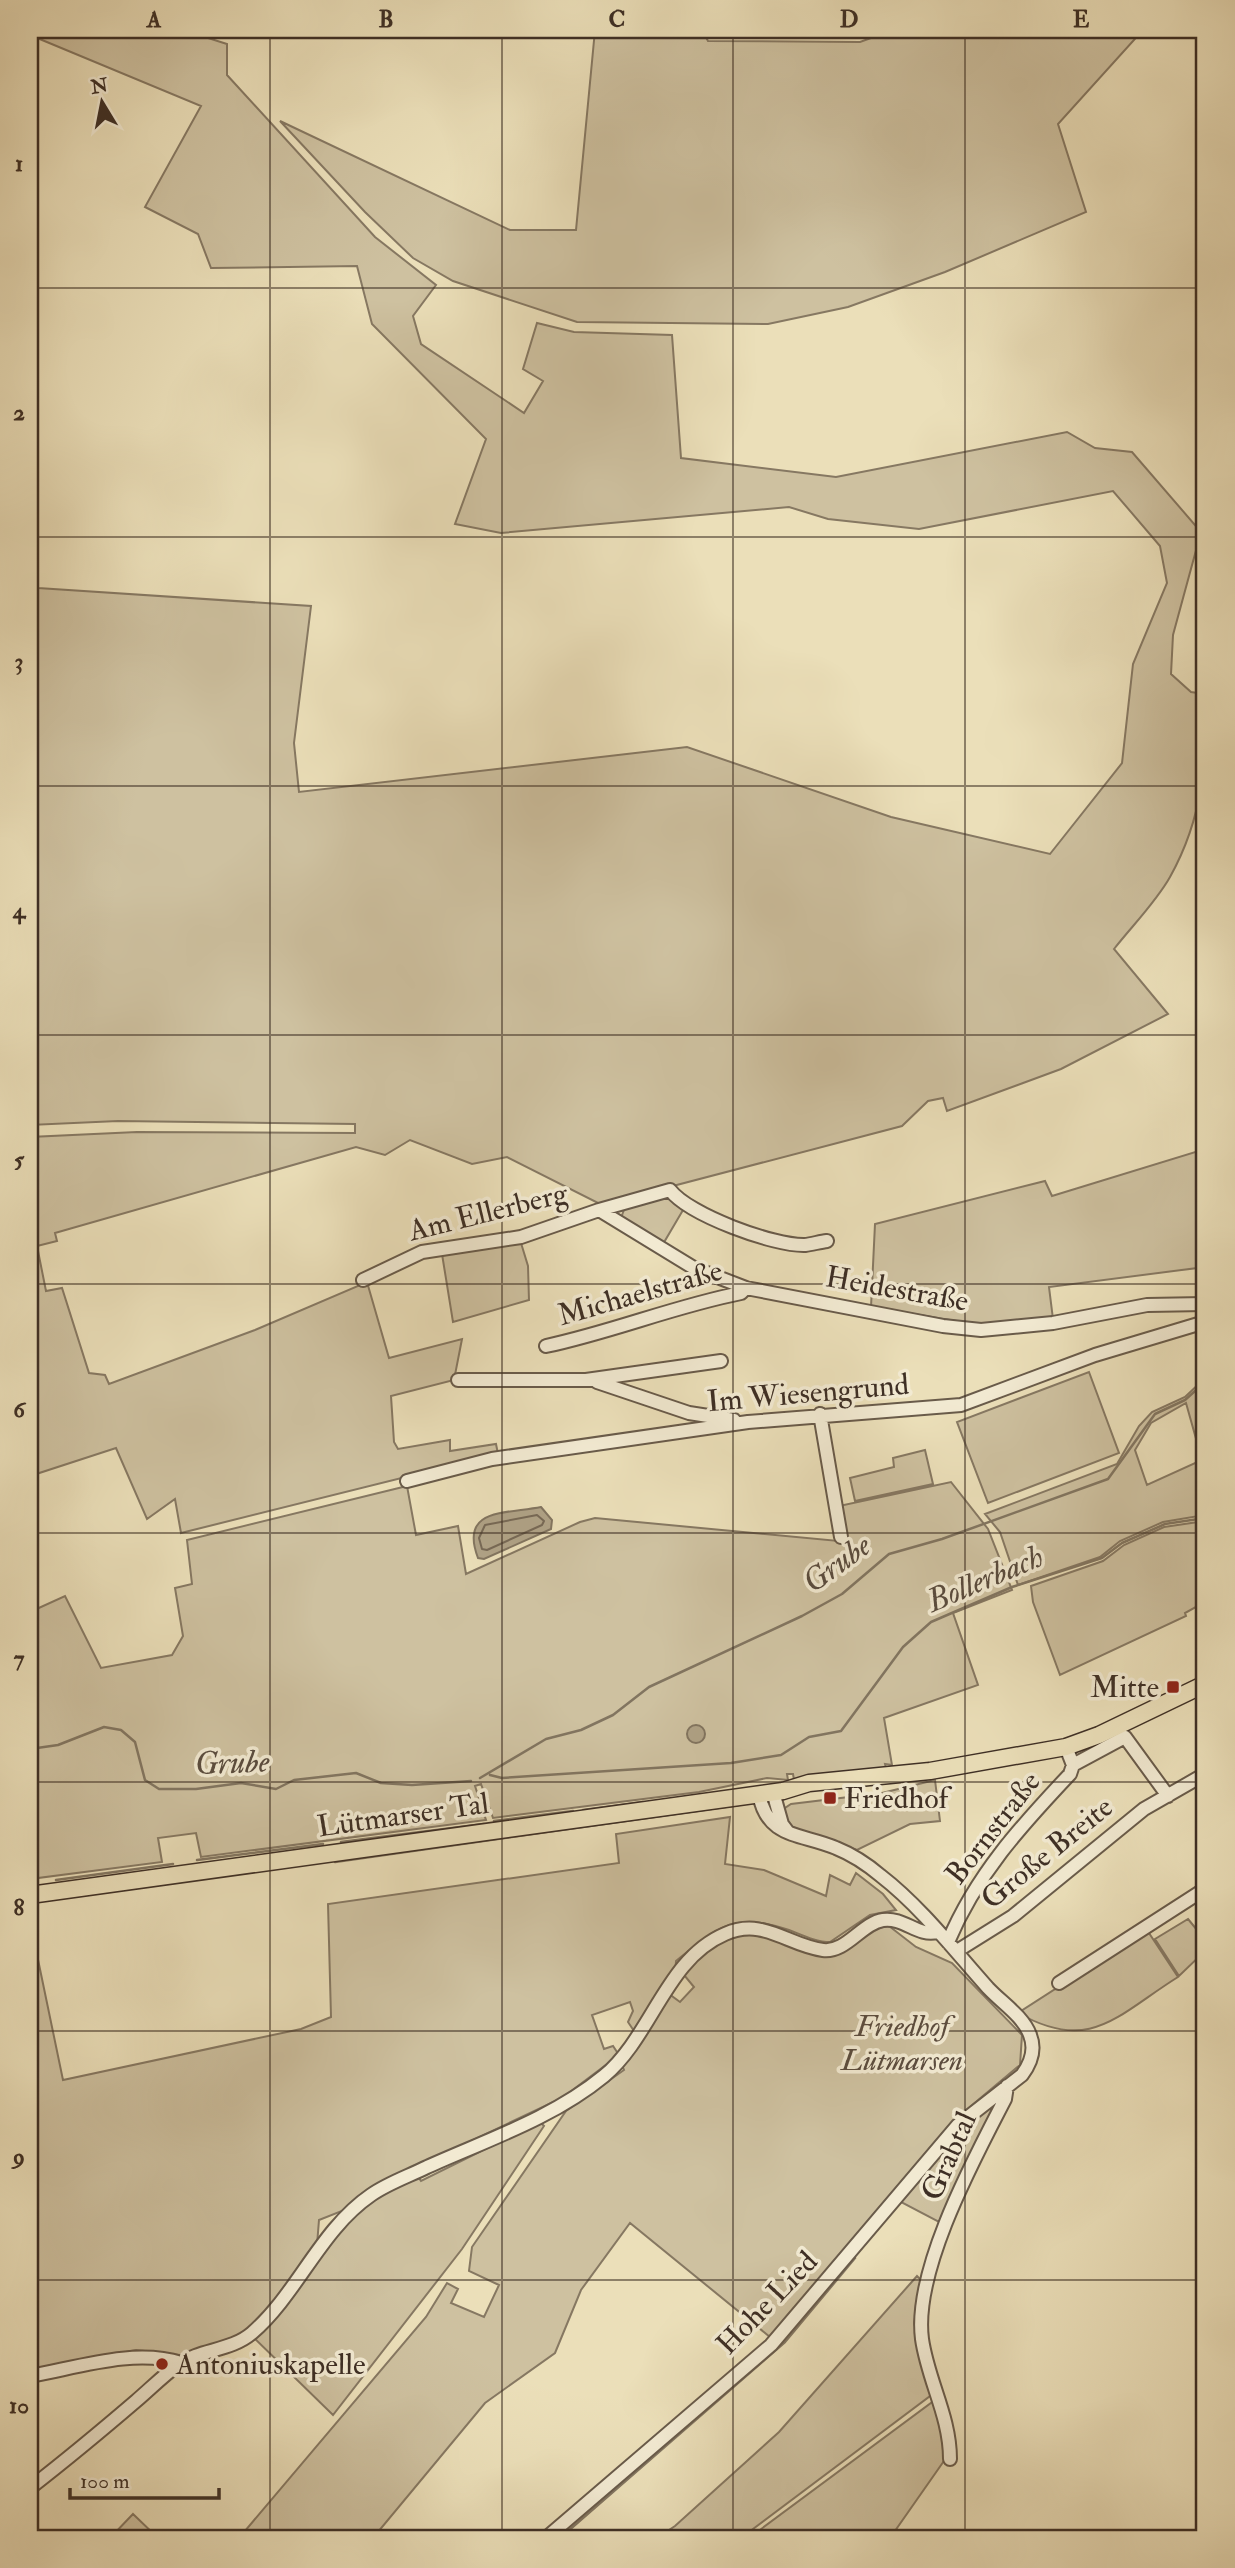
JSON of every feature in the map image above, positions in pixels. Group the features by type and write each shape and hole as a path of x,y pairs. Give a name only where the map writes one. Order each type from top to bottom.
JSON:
{"main road":[{"name":"Lütmarser Tal","path":"30,1895 772,1793 810,1794 885,1784 930,1771 1066,1747 1099,1735 1205,1684"}],"street":[{"name":"Am Ellerberg","path":"363,1280 422,1252 521,1237 598,1210 670,1191 710,1217 734,1228 803,1245 827,1241"},
{"name":"Heidestraße","path":"598,1210 694,1268 746,1288 943,1326 981,1330 1053,1323 1147,1306 1205,1304"},
{"name":"Michaelstraße","path":"546,1346 578,1339 674,1307 741,1293 746,1288"},
{"name":"Im Wiesengrund","path":"407,1481 492,1459 748,1422 820,1414 961,1405 1095,1355 1205,1322"},
{"path":"458,1380 586,1380 721,1361"},
{"path":"586,1380 615,1386 689,1413 748,1422"},
{"path":"820,1414 841,1537"},
{"name":"Große Breite","path":"1073,1765 1125,1737 1168,1796"},
{"name":"Bornstraße","path":"953,1946 982,1875 1024,1822 1070,1774 1073,1765 1066,1747"},
{"name":"Große Breite","path":"953,1946 1013,1916 1144,1809 1205,1774"},
{"name":"Grabtal","path":"772,1793 761,1809 771,1823 788,1832 836,1848 883,1877 953,1946 987,1986 1022,2020 1030,2034 1033,2046 1030,2064 1023,2075 1007,2086 1005,2099 969,2170 944,2231 923,2298 922,2340 950,2434 950,2459"},
{"path":"1059,1983 1205,1889"},
{"path":"30,2488 181,2363 249,2336 275,2310 330,2234 370,2196 551,2111 604,2076 635,2044 681,1970 694,1955 721,1935 743,1928 762,1929 823,1950 841,1946 881,1920 897,1920 927,1935 937,1932"},
{"name":"Hohe Lied","path":"546,2538 771,2345 958,2125 1007,2086"},
{"path":"30,2376 132,2359 169,2359 181,2363"}],"green space":[{"path":"30,30 183,30 227,44 227,75 375,237 436,285 413,316 421,344 524,413 543,381 523,369 537,323 574,332 672,335 681,458 836,477 1067,432 1095,448 1132,452 1201,532 1173,635 1171,674 1191,692 1205,694 1201,788 1190,832 1170,877 1151,905 1114,949 1168,1014 1061,1069 947,1111 943,1098 928,1101 902,1126 608,1203 598,1203 507,1157 472,1164 410,1140 385,1155 356,1147 55,1233 57,1241 37,1246 46,1291 62,1288 89,1373 105,1375 109,1384 255,1330 367,1282 389,1358 462,1339 454,1380 391,1396 394,1442 398,1449 450,1440 450,1451 496,1444 498,1454 181,1533 175,1499 147,1519 116,1448 30,1476 30,1137 137,1132 355,1133 355,1124 118,1121 30,1125 30,585 38,588 311,606 294,743 299,792 687,747 891,817 1050,854 1122,763 1133,664 1167,583 1160,546 1113,491 919,529 828,519 789,507 501,533 455,524 486,439 372,324 357,266 211,268 198,234 145,207 201,106 30,35"},
{"path":"595,30 702,30 708,41 860,42 893,30 1143,30 1058,124 1086,212 945,272 848,307 768,324 577,322 453,281 413,258 365,212 280,121 510,230 576,230"},
{"path":"1205,1149 1205,1267 1049,1287 1053,1319 981,1325 871,1307 875,1224 1045,1181 1052,1196"},
{"path":"668,1196 686,1205 663,1244 621,1218 625,1207"},
{"path":"521,1243 528,1266 529,1300 453,1322 442,1254"},
{"path":"1089,1372 1119,1453 988,1503 957,1422"},
{"path":"1205,1378 1205,1515 1163,1522 1120,1541 1100,1557 1018,1585 1000,1532 985,1514 1117,1464 1139,1426 1152,1412 1185,1397","holes":["1186,1403 1202,1460 1147,1485 1135,1450 1151,1423"]},
{"path":"925,1450 933,1484 855,1501 850,1478 894,1467 893,1458"},
{"path":"951,1482 988,1529 1012,1590 953,1613 978,1685 884,1718 892,1765 885,1764 886,1768 794,1780 793,1774 787,1774 788,1780 767,1778 699,1792 493,1818 481,1784 475,1786 486,1820 201,1857 196,1833 158,1838 162,1862 30,1879 30,1612 65,1596 101,1668 172,1655 183,1636 175,1588 192,1584 187,1540 407,1486 416,1535 458,1526 466,1574 580,1522 595,1518 838,1541 839,1506"},
{"path":"1205,1521 1205,1602 1185,1613 1186,1616 1060,1675 1033,1602 1031,1586 1103,1561 1124,1545 1164,1527"},
{"path":"935,1780 940,1821 910,1824 857,1850 792,1827 785,1820 782,1810 791,1804 882,1793"},
{"path":"730,1817 725,1864 764,1870 826,1896 830,1875 850,1885 856,1873 883,1894 896,1910 870,1915 830,1942 814,1940 770,1924 754,1922 740,1922 715,1931 676,1961 675,1976 636,2034 628,2022 633,2011 630,2002 592,2015 604,2049 613,2046 619,2055 562,2098 369,2189 347,2209 319,2220 317,2245 268,2311 245,2333 189,2356 136,2350 30,2371 30,1921 63,2080 301,2029 331,2017 328,1904 619,1863 616,1834"},
{"path":"1188,1919 1202,1936 1205,1951 1179,1976 1155,1939"},
{"name":"Friedhof Lütmarsen","path":"889,1926 916,1947 952,1963 1022,2035 1020,2065 952,2122 770,2337 630,2223 581,2290 555,2353 485,2403 373,2538 239,2538 426,2317 447,2283 458,2289 451,2303 484,2317 499,2285 469,2271 472,2247 566,2111 624,2070 621,2063 669,1994 680,2002 694,1987 684,1975 701,1955 718,1943 736,1936 755,1935 795,1941 839,1953 877,1928"},
{"path":"1147,1930 1178,1977 1120,2016 1085,2030 1065,2030 1043,2025 1018,2013"},
{"path":"998,2097 999,2102 939,2222 899,2201 959,2130"},
{"path":"540,2122 544,2126 462,2249 333,2415 253,2337 346,2220 371,2198 417,2175 421,2181"},
{"path":"917,2276 922,2281 914,2323 934,2393 741,2538 657,2538 675,2526 779,2432"},
{"path":"935,2400 945,2434 946,2458 890,2538 749,2538"},
{"path":"133,2514 158,2538 110,2538"}],"water":[{"path":"541,1507 552,1520 551,1529 484,1559 478,1558 474,1542 475,1530 480,1522 500,1513"},
{"path":"696,1725 702,1728 705,1734 702,1740 696,1743 690,1740 687,1734 690,1728"}],"waterway":[{"name":"Grube","path":"480,1778 546,1739 581,1730 613,1715 649,1687 802,1616 842,1594 889,1554 942,1539 1108,1479 1155,1414 1185,1400 1205,1382"},
{"name":"Bollerbach","path":"490,1775 502,1778 731,1763 781,1755 809,1737 841,1731 903,1647 931,1622 1012,1587 1102,1558 1122,1543 1165,1524 1205,1518"},
{"name":"Grube","path":"30,1749 58,1745 104,1727 121,1730 135,1742 145,1780 159,1789 196,1789 241,1783 276,1789 294,1780 356,1773 381,1783 412,1785 471,1781"},
{"path":"583,1810 643,1802"},
{"path":"335,1862 739,1805"},
{"path":"494,1821 573,1811"},
{"path":"341,1842 484,1824"},
{"path":"197,1860 323,1844"},
{"path":"56,1880 173,1864"},
{"path":"560,2538 785,2342 855,2258"}],"place":[{"name":"Mitte","path":"1173,1687"},
{"name":"Friedhof","path":"830,1798"},
{"name":"Antoniuskapelle","path":"162,2364"}]}
